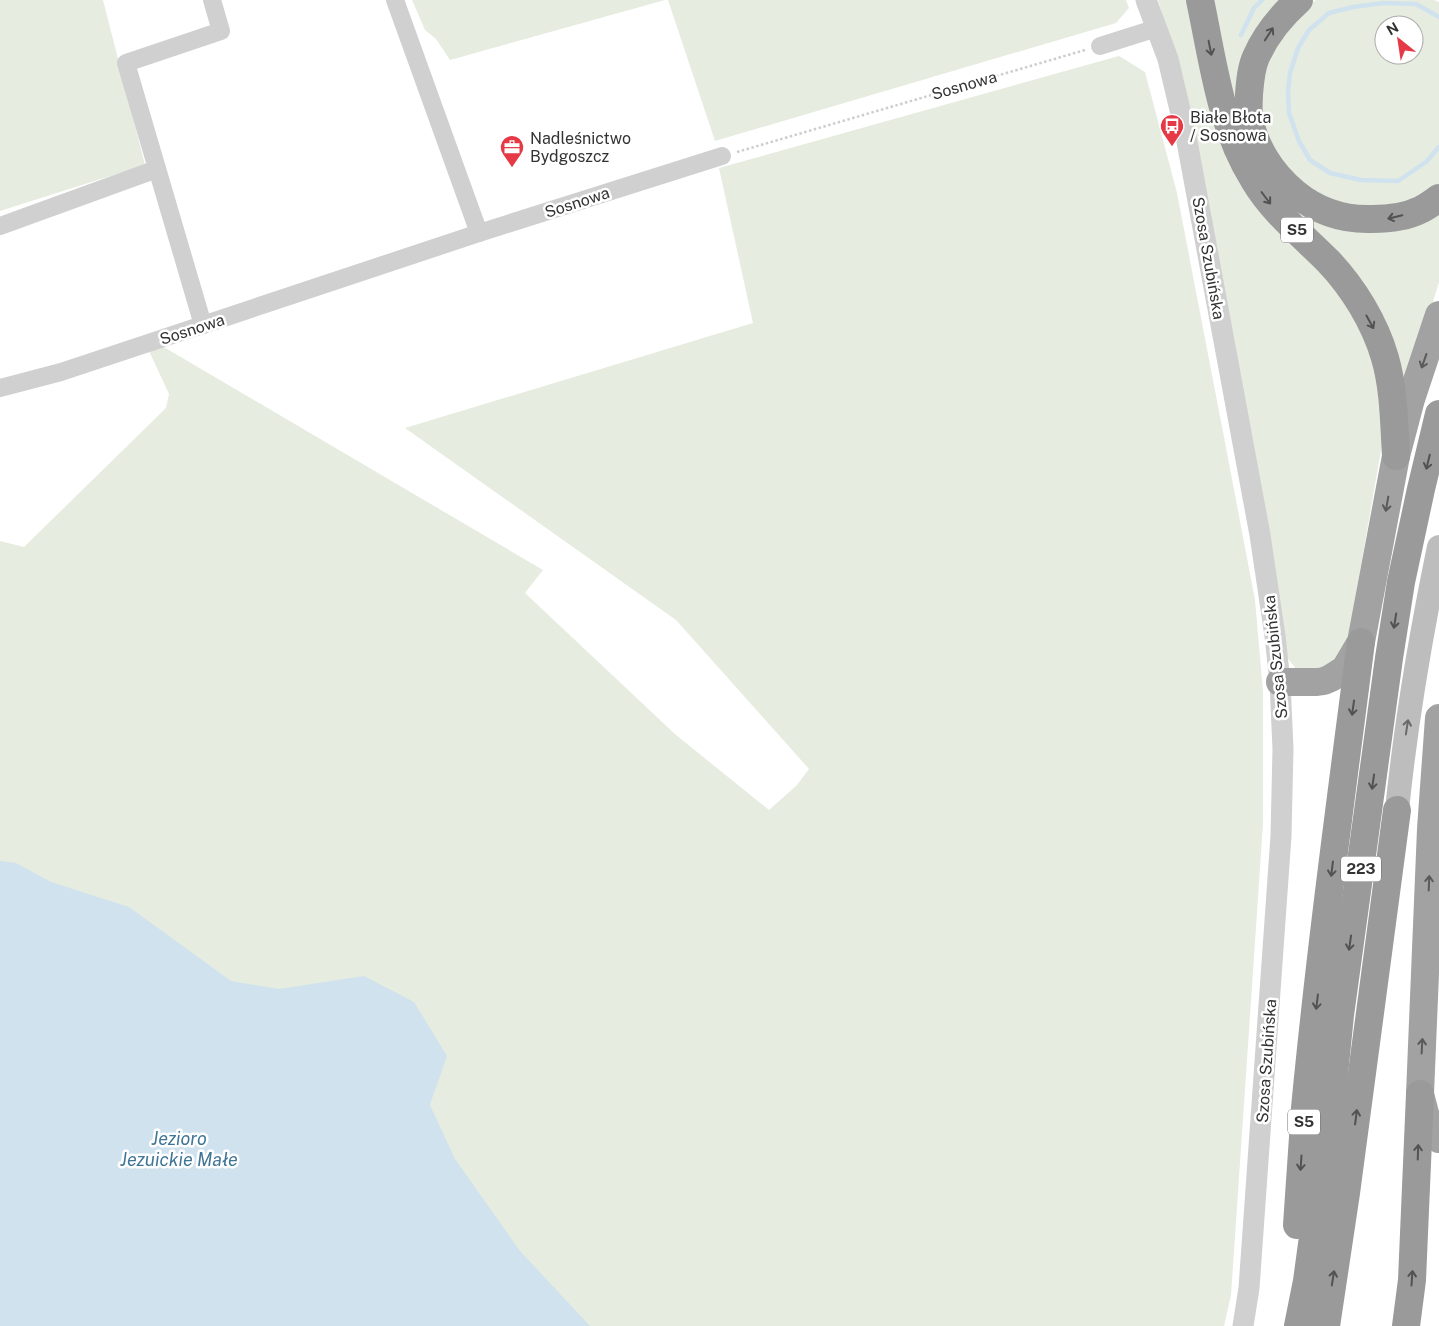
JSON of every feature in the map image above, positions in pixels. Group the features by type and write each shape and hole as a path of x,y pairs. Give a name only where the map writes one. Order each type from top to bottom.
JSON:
{"highway":[{"name":"S5","path":"1200,0 1225,117 1236,149 1254,181 1273,207 1352,289 1374,328 1386,358 1391,389 1396,456 1362,642 1336,836 1305,1109 1290,1326"},
{"path":"1299,0 1286,11 1268,33 1255,58 1250,83 1249,113 1254,138 1266,162 1282,182 1307,203 1330,214 1359,220 1389,219 1419,211 1439,198"},
{"path":"1396,456 1411,399 1439,315"},
{"name":"223","path":"1298,1326 1307,1281 1331,1104 1340,1015 1389,658 1403,573 1439,414"},
{"path":"1280,682 1316,682 1331,678 1344,669 1362,642"},
{"path":"1406,1326 1412,1280 1431,829 1439,718"},
{"path":"1431,829 1439,793"},
{"name":"223","path":"1326,1326 1346,1193 1397,810"},
{"path":"1420,1094 1428,1125 1439,1139"},
{"path":"1416,1201 1426,1178 1439,1169"}],"main road":[{"name":"223","path":"1397,810 1404,745 1416,669 1439,547"}],"street":[{"path":"203,326 126,63 221,31 212,0"},
{"path":"396,0 479,233"},
{"name":"Szosa Szubińska","path":"1146,0 1168,59 1186,138 1260,535 1280,682 1282,749 1281,836 1250,1288 1243,1326"},
{"path":"1100,46 1157,28"},
{"name":"Sosnowa","path":"0,388 61,372 479,233 722,156"},
{"path":"0,226 157,169"}],"path":[{"name":"Sosnowa","path":"722,156 1100,46"}],"shaded area":[{"path":"0,0 103,0 145,165 0,211"},
{"path":"412,0 665,0 450,60 436,39 425,30"},
{"path":"668,0 1126,0 1129,8 1116,23 715,141"},
{"path":"1158,0 1191,0 1201,62 1347,299 1378,355 1384,433 1348,640 1343,655 1324,671 1297,670 1285,655 1163,17"},
{"path":"1206,0 1287,0 1240,101 1304,211 1439,210 1439,282 1404,399 1345,269 1244,150"},
{"path":"1316,0 1434,0 1439,2 1439,191 1421,202 1355,212 1294,183 1260,126 1265,59 1305,6"},
{"path":"1119,56 1145,72 1177,193 1255,600 1263,692 1263,824 1231,1295 1224,1326 564,1326 437,1149 436,1120 430,1105 436,1087 0,869 0,541 24,547 166,408 169,394 149,351 162,346 543,570 525,593 676,735 769,810 797,785 809,769 676,620 405,428 753,323 719,168"}],"water":[{"name":"Jezioro Jezuickie Małe","path":"0,861 16,863 51,882 129,907 231,981 279,989 364,976 414,1002 447,1056 430,1105 455,1159 520,1251 590,1326 0,1326"}],"waterway":[{"path":"1241,35 1254,8 1262,0"},
{"path":"1439,17 1416,4 1383,3 1353,7 1329,13 1309,30 1298,48 1290,73 1288,91 1289,113 1299,141 1310,160 1330,173 1361,180 1398,181 1426,162 1439,147"}],"place":[{"name":"Białe Błota / Sosnowa","path":"1172,147"},
{"name":"Nadleśnictwo Bydgoszcz","path":"512,168"}]}
